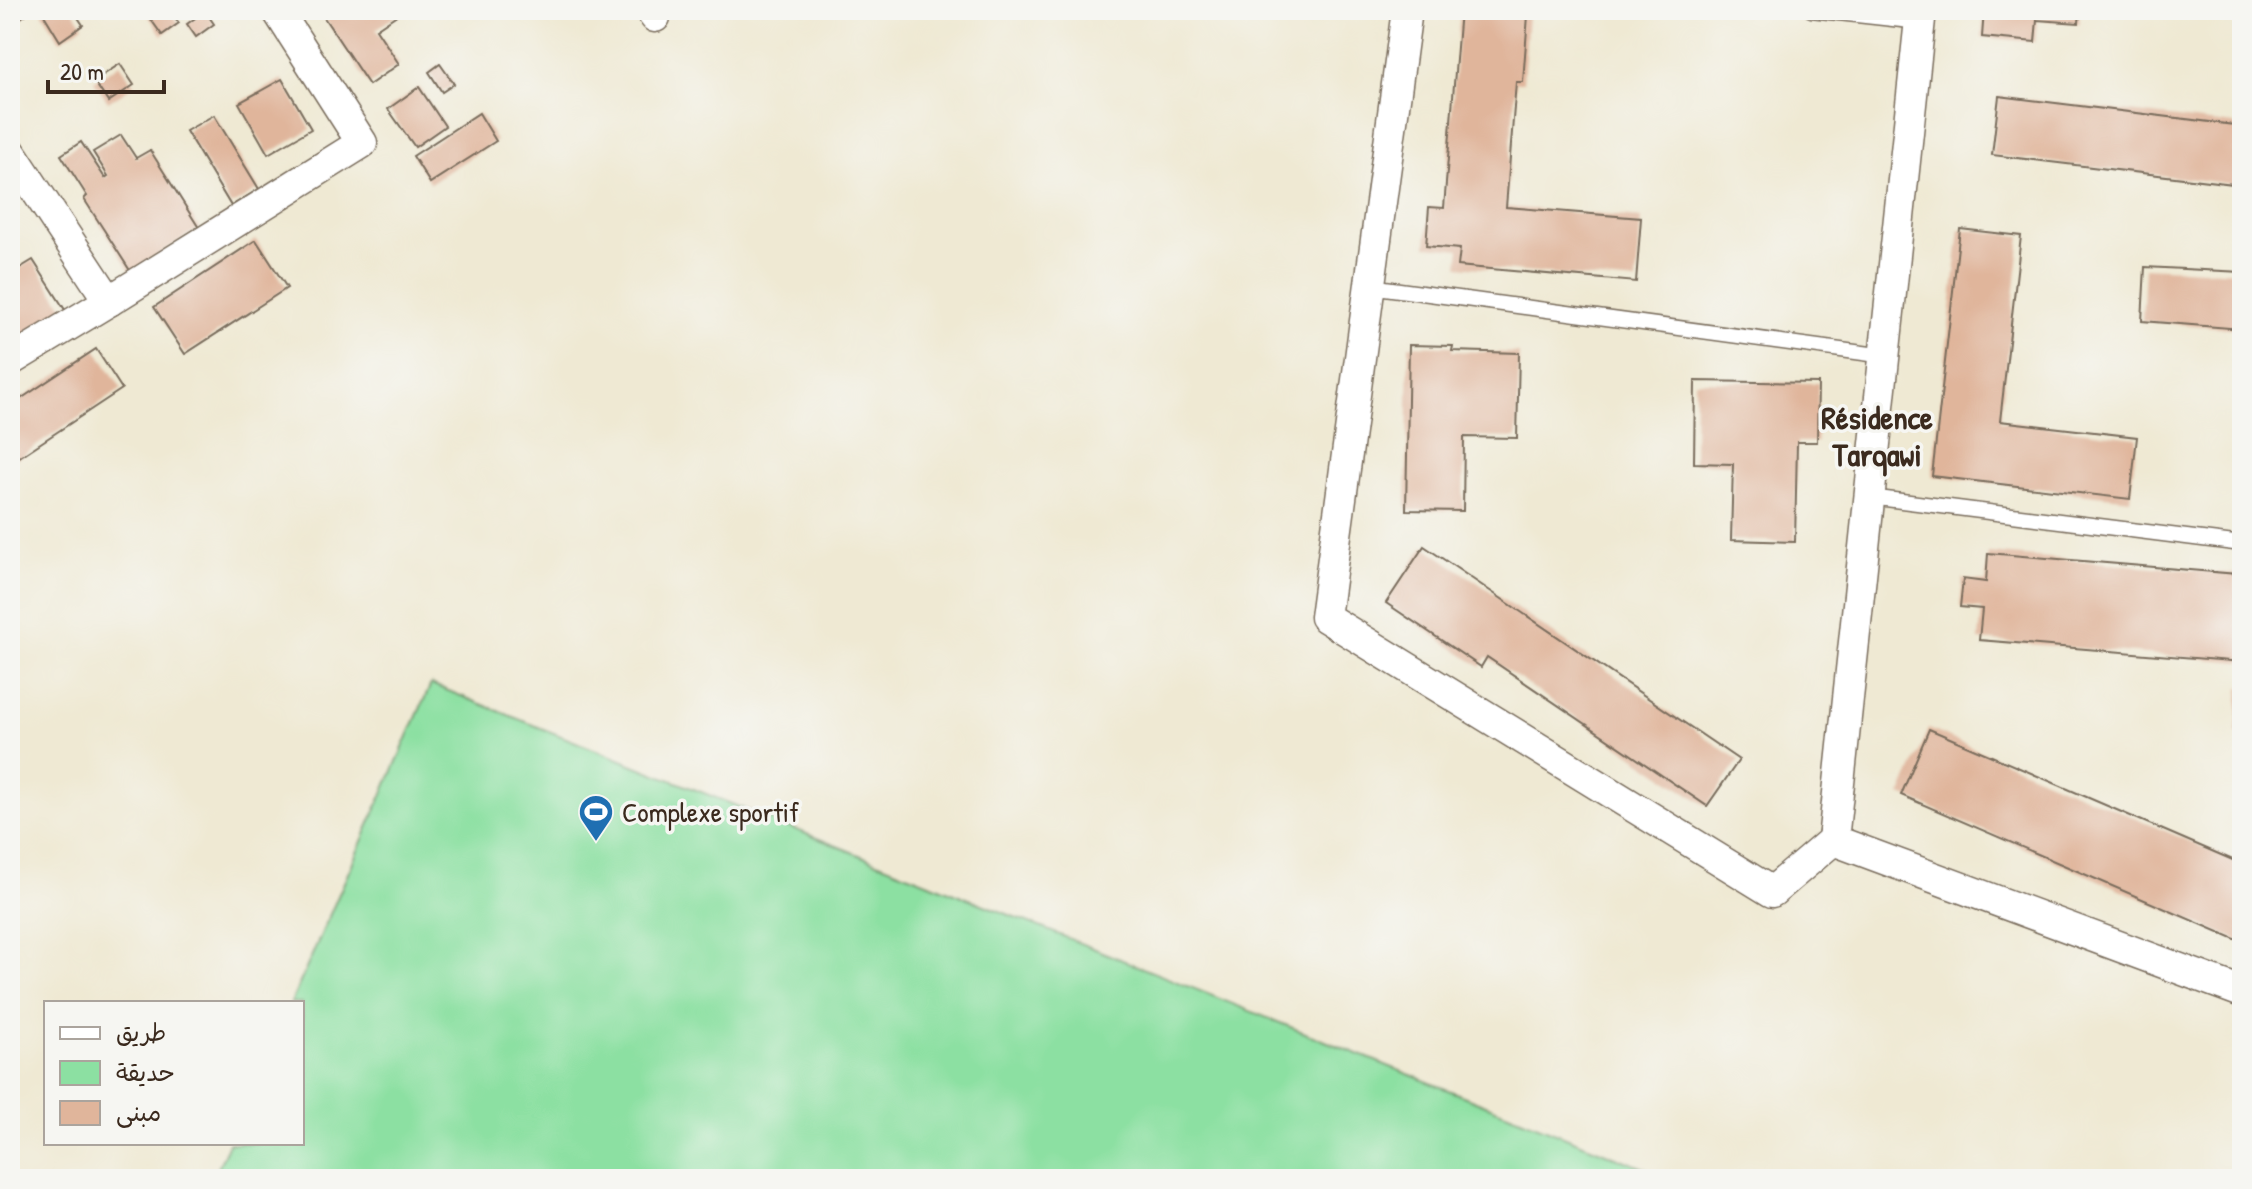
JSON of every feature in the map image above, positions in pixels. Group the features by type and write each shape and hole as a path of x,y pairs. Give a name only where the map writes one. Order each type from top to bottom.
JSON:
{"street":[{"path":"10,361 362,143 277,10"},
{"path":"1407,10 1325,617 1772,892 1833,840 1921,16"},
{"path":"10,151 109,301"},
{"path":"1833,840 2242,992"}],"lane":[{"path":"1811,10 1921,16"},
{"path":"1370,286 1885,356"},
{"path":"1870,497 2242,544"}],"green space":[{"name":"Complexe sportif","path":"431,684 1671,1179 213,1179 228,1145 304,1145 304,1001 292,1001"}],"building":[{"path":"10,10 32,10 14,23"},
{"path":"41,10 73,10 83,25 60,41"},
{"path":"153,10 169,10 179,23 162,35 147,14"},
{"path":"319,10 404,10 376,29 399,64 369,85"},
{"path":"1460,10 1528,15 1523,82 1516,82 1506,207 1641,218 1636,282 1458,266 1460,249 1426,246 1429,207 1444,208"},
{"path":"1984,10 2080,10 2079,23 2037,20 2035,42 1982,37"},
{"path":"205,11 214,24 196,37 187,24"},
{"path":"120,64 134,85 108,102 94,81"},
{"path":"440,64 454,84 442,92 429,72"},
{"path":"282,79 311,129 268,154 239,103"},
{"path":"419,87 445,126 415,147 388,109"},
{"path":"1999,96 2242,126 2242,185 1992,155"},
{"path":"479,113 496,141 430,183 413,156"},
{"path":"214,115 259,189 231,206 186,131"},
{"path":"121,135 136,158 150,150 199,228 131,272 84,199 87,196 61,155 81,142 105,178 108,176 93,152"},
{"path":"1960,229 2021,236 2000,421 2137,437 2130,499 1932,476"},
{"path":"256,240 287,288 185,354 154,307"},
{"path":"33,260 67,313 10,350 10,274"},
{"path":"2145,267 2242,272 2242,329 2142,321"},
{"path":"1409,345 1453,346 1452,351 1519,353 1517,438 1464,437 1463,511 1406,510"},
{"path":"96,349 122,389 15,460 10,453 10,406"},
{"path":"1695,381 1818,383 1817,442 1797,442 1795,542 1731,540 1733,464 1694,463"},
{"path":"1424,546 1739,760 1707,806 1487,657 1481,667 1386,603"},
{"path":"1988,553 2237,574 2235,592 2242,593 2242,662 1979,640 1982,609 1960,607 1963,579 1986,582"},
{"path":"2240,687 2242,733 2236,733"},
{"path":"1929,729 2242,864 2242,942 1901,795"}],"place":[{"name":"Complexe sportif","path":"596,843"}],"district":[{"name":"Résidence Tarqawi","path":"1877,436"}]}
